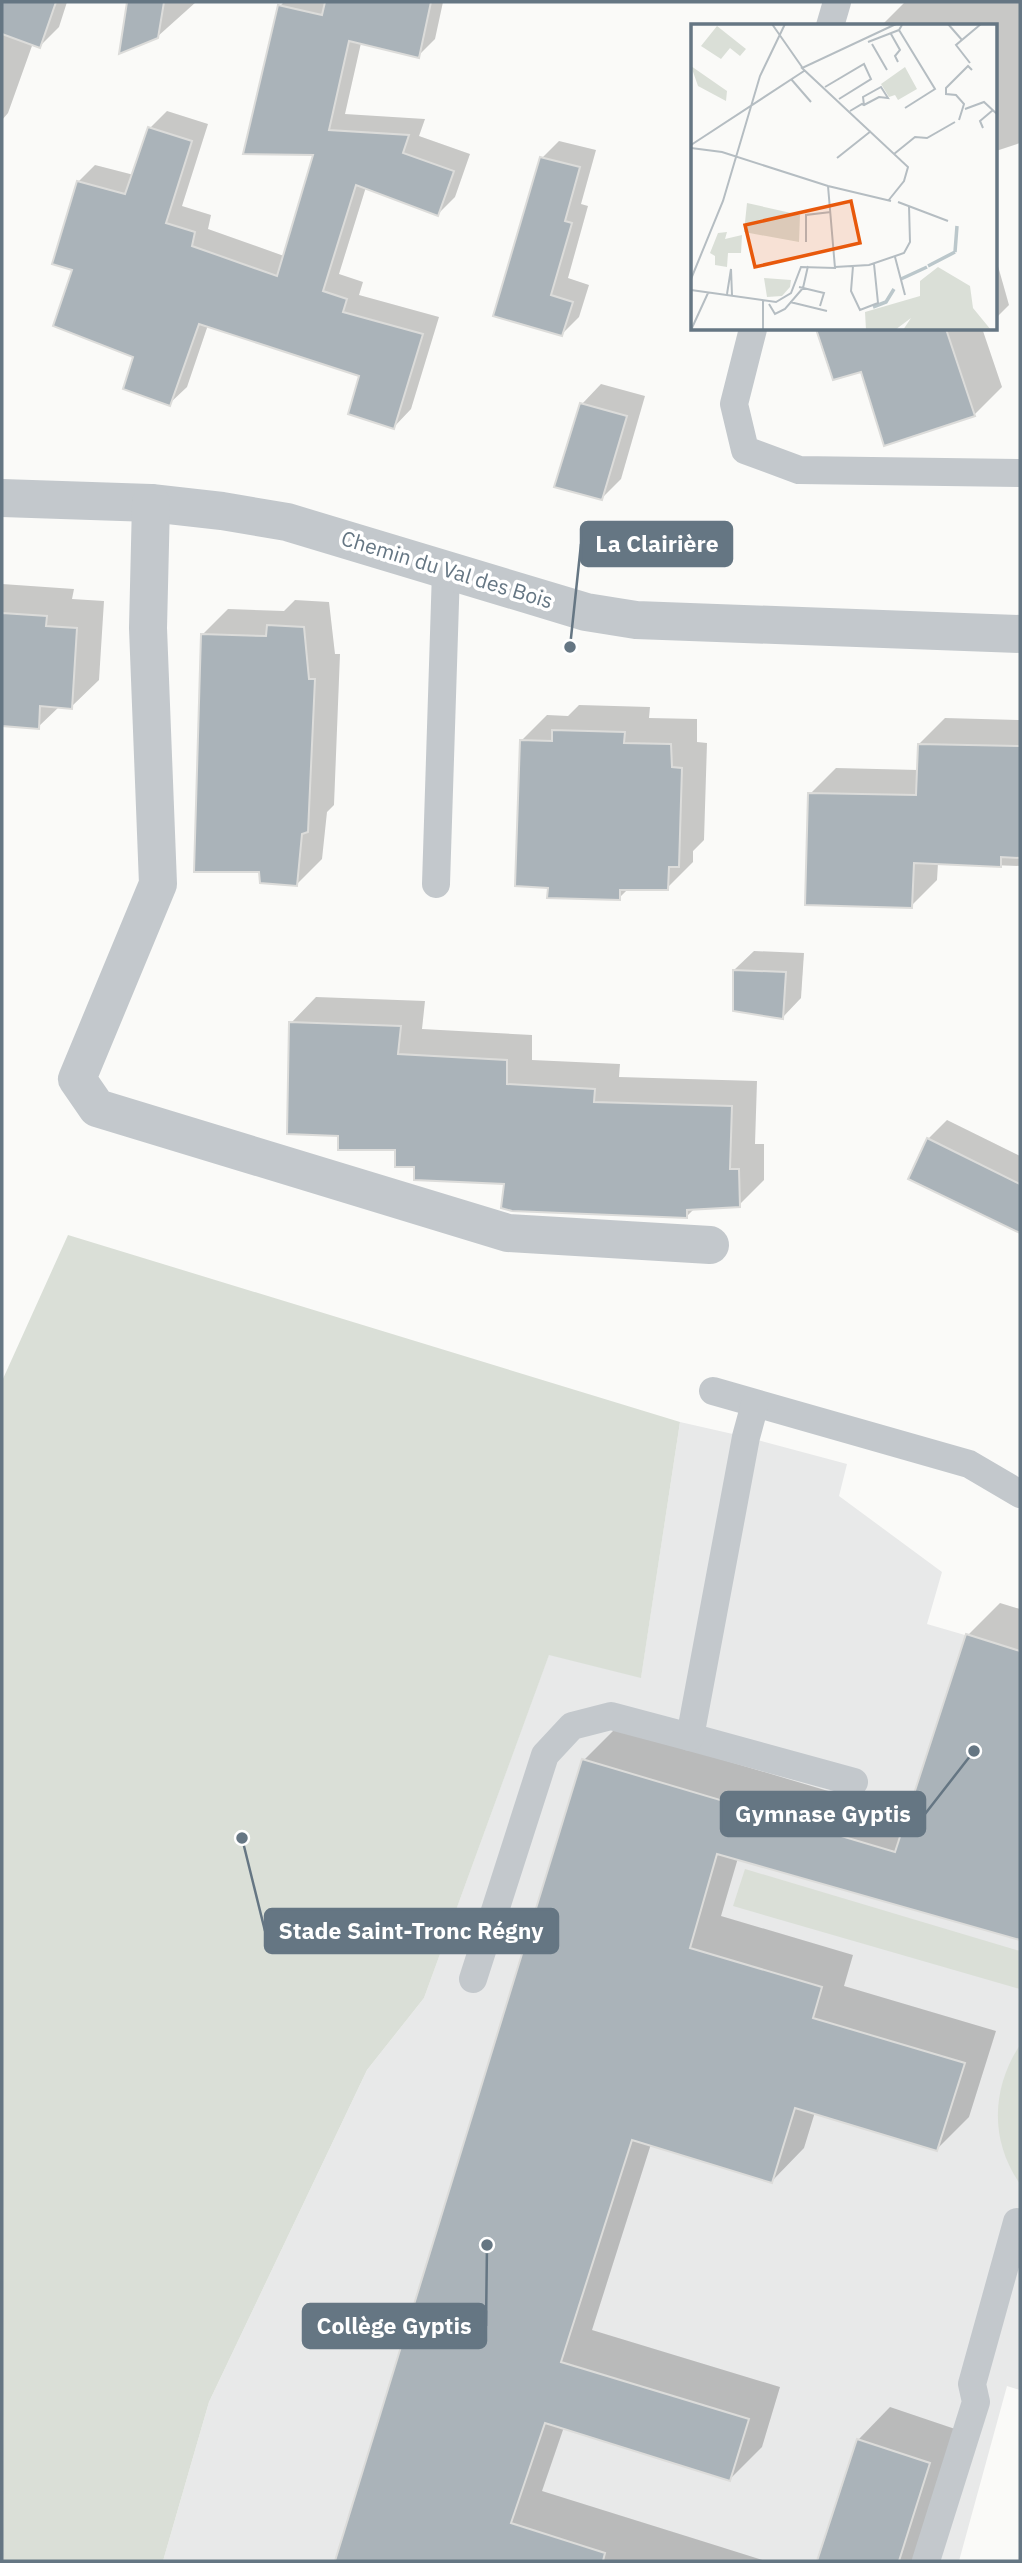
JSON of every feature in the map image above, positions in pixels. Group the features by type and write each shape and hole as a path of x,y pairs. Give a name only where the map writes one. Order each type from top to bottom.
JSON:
{"street":[{"name":"Chemin du Val des Bois","path":"2,498 152,503 287,522 586,611 636,620 1020,634"},
{"path":"152,503 148,628 158,884 77,1079 97,1108 508,1233 710,1245"}],"lane":[{"path":"831,24 837,2"},
{"path":"752,331 734,404 745,450 799,470 1020,473"},
{"path":"436,884 446,571"},
{"path":"713,1391 969,1464 1020,1494"},
{"path":"690,1737 746,1437 755,1404"},
{"path":"473,1979 545,1755 572,1726 611,1716 854,1782"},
{"path":"926,2561 976,2402 972,2384 1017,2222"}],"shaded area":[{"path":"68,1235 680,1422 641,1678 549,1655 424,1998 367,2070 209,2402 163,2561 2,2561 2,1381"},
{"path":"680,1422 847,1464 839,1496 942,1572 927,1624 1020,1651 1020,2390 1007,2386 959,2561 163,2561 209,2402 367,2070 424,1998 549,1654 641,1677"},
{"path":"745,1869 1020,1951 1020,1989 733,1906"},
{"path":"1020,2045 1020,2184 1003,2150 998,2115 1004,2079"}],"building":[{"path":"2,2 56,2 40,48 2,34"},
{"path":"127,2 164,2 158,38 119,54"},
{"path":"325,2 431,2 419,58 349,41 329,130 409,135 403,153 454,171 438,216 356,185 323,291 347,299 343,312 423,334 394,429 348,414 359,376 199,324 170,406 123,389 133,357 53,326 72,270 52,264 77,181 125,194 148,127 192,141 166,223 195,232 192,246 277,276 313,155 243,154 278,5 322,15"},
{"path":"540,157 580,167 565,221 572,223 551,295 573,302 562,336 493,316"},
{"path":"817,331 947,331 975,416 884,446 861,372 833,380"},
{"path":"580,403 627,416 602,500 554,487"},
{"path":"2,613 47,616 46,626 77,628 72,709 40,706 39,729 2,726"},
{"path":"267,625 304,627 309,679 315,679 308,832 302,834 297,886 260,883 259,872 194,872 201,634 266,636"},
{"path":"552,730 625,732 624,743 671,744 672,767 682,768 679,867 669,867 668,890 620,890 620,900 547,898 548,888 515,886 520,740 552,741"},
{"path":"918,744 1020,746 1020,858 1001,857 1001,867 914,863 912,908 805,905 808,793 916,795"},
{"path":"733,970 786,972 783,1019 733,1011"},
{"path":"289,1022 401,1026 398,1054 507,1060 507,1084 595,1089 594,1102 732,1106 730,1169 739,1169 740,1207 687,1210 687,1218 512,1211 501,1208 504,1184 414,1180 414,1167 395,1167 395,1150 338,1150 338,1136 287,1134"},
{"path":"927,1138 1020,1184 1020,1233 908,1179"},
{"path":"966,1634 1020,1651 1020,1940 717,1854 690,1948 822,1987 813,2018 965,2063 937,2151 795,2108 772,2183 632,2140 561,2362 749,2419 730,2481 545,2423 511,2523 605,2553 603,2561 335,2561 582,1759 895,1852"},
{"path":"857,2439 930,2463 899,2561 817,2561"}],"place":[{"name":"La Clairière","path":"570,647"},
{"name":"Gymnase Gyptis","path":"974,1751"},
{"name":"Stade Saint-Tronc Régny","path":"242,1838"},
{"name":"Collège Gyptis","path":"487,2245"}]}
